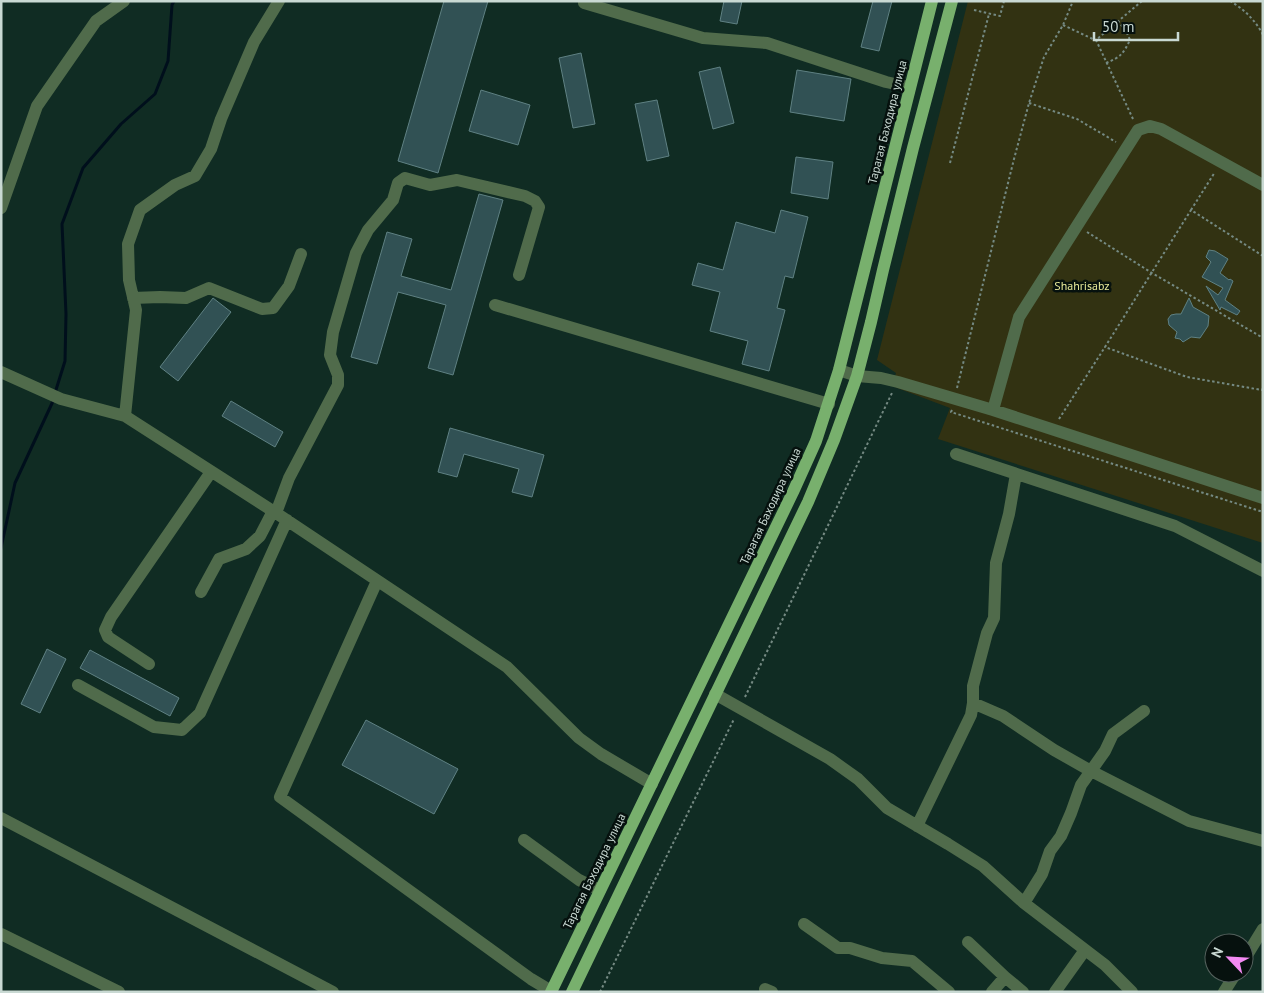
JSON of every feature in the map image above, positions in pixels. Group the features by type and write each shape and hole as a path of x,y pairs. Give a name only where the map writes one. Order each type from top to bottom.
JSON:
{"main road":[{"name":"Тарагая Баходира улица","path":"551,991 816,441 839,370 932,1"},
{"path":"572,992 808,502 834,440 857,376 910,158 952,1"}],"street":[{"path":"1,208 37,106 96,21 124,1"},
{"path":"125,416 136,310 129,280 128,244 140,210 175,185 195,176 211,149 221,119 254,42 279,1"},
{"path":"584,2 703,38 767,43 909,88"},
{"path":"993,410 1019,317 1138,130 1150,126 1162,129 1263,185"},
{"path":"78,685 154,728 182,730 200,713 279,515 289,478 338,385 338,375 330,355 333,332 356,253 368,230 392,200 398,183 405,178 430,185 457,180 525,196 535,201 539,206 519,276"},
{"path":"133,298 186,298 208,288 262,308 273,308 289,286 301,254"},
{"path":"494,305 829,404"},
{"path":"839,370 857,376 898,382 993,410 1263,498"},
{"path":"1,372 56,396 125,416 279,515 507,668 579,738 601,754 652,784"},
{"path":"956,454 1175,526 1263,571"},
{"path":"149,664 108,636 106,630 111,617 211,472"},
{"path":"917,826 971,715 973,686 987,633 994,618 996,563 1009,514 1016,474"},
{"path":"201,592 219,559 246,549 279,515"},
{"path":"377,581 280,797 531,980 551,991"},
{"path":"715,694 830,759 858,779 887,808 983,866 1024,903 1105,966 1132,992"},
{"path":"973,703 1003,716 1054,750 1189,822 1263,842"},
{"path":"1024,903 1042,874 1050,851 1061,836 1081,784 1114,734 1144,711"},
{"path":"1,818 333,992"},
{"path":"524,840 579,880 600,890"},
{"path":"804,924 838,948 850,948 882,958 912,961 949,992"},
{"path":"1254,944 1263,929"},
{"path":"1,934 119,992"},
{"path":"968,942 1023,992"},
{"path":"1055,992 1085,950"},
{"path":"992,992 1005,977"}],"path":[{"path":"974,10 1000,16 1004,1"},
{"path":"1073,1 1063,25 1044,57 1029,103 951,412 1263,512"},
{"path":"1096,40 1142,1"},
{"path":"1230,1 1248,14 1263,35"},
{"path":"950,162 990,14"},
{"path":"1106,62 1119,58 1130,40 1118,21"},
{"path":"1063,25 1096,40 1138,130"},
{"path":"1029,103 1076,118 1126,148"},
{"path":"1053,429 1221,162"},
{"path":"1191,210 1263,256"},
{"path":"1077,226 1152,273 1263,338"},
{"path":"1105,348 1187,378 1262,390 1263,388"},
{"path":"600,992 898,382"}],"green space":[{"name":"Shahrisabz","path":"968,1 1263,1 1263,543 938,439 950,408 892,386 896,373 877,360"}],"building":[{"path":"444,1 488,1 438,173 398,161"},
{"path":"724,1 742,1 737,24 720,21"},
{"path":"873,1 892,1 879,51 861,47"},
{"path":"581,53 595,124 573,128 559,58"},
{"path":"720,67 734,123 713,129 699,72"},
{"path":"797,70 851,79 844,121 790,112"},
{"path":"481,90 530,105 518,145 469,131"},
{"path":"657,100 669,156 647,161 635,104"},
{"path":"796,157 833,162 828,199 791,193"},
{"path":"479,194 503,200 453,375 428,368 446,305 398,292 377,364 351,357 387,232 412,239 401,276 451,290"},
{"path":"781,210 808,217 793,278 785,276 777,308 785,310 769,371 742,364 748,341 710,331 720,292 692,285 698,263 723,270 736,222 775,233"},
{"path":"1209,250 1215,251 1228,259 1220,273 1233,281 1225,300 1240,311 1237,315 1221,307 1220,310 1206,286 1218,295 1223,288 1202,277 1211,262 1206,257"},
{"path":"213,298 231,312 178,381 160,367"},
{"path":"1189,298 1193,307 1209,316 1208,326 1200,338 1191,337 1183,342 1175,338 1177,332 1169,325 1168,319 1171,315 1181,314"},
{"path":"231,401 283,432 275,447 222,416"},
{"path":"450,428 544,455 532,497 512,492 519,469 464,454 457,477 438,472"},
{"path":"47,649 66,659 40,713 21,704"},
{"path":"90,650 179,698 170,716 80,668"},
{"path":"366,720 458,769 434,814 342,765"}],"waterway":[{"path":"55,393 65,361 66,314 62,224 83,168 121,124 155,94 168,61 172,5 174,1"},
{"path":"1,548 15,483 54,399"}]}
